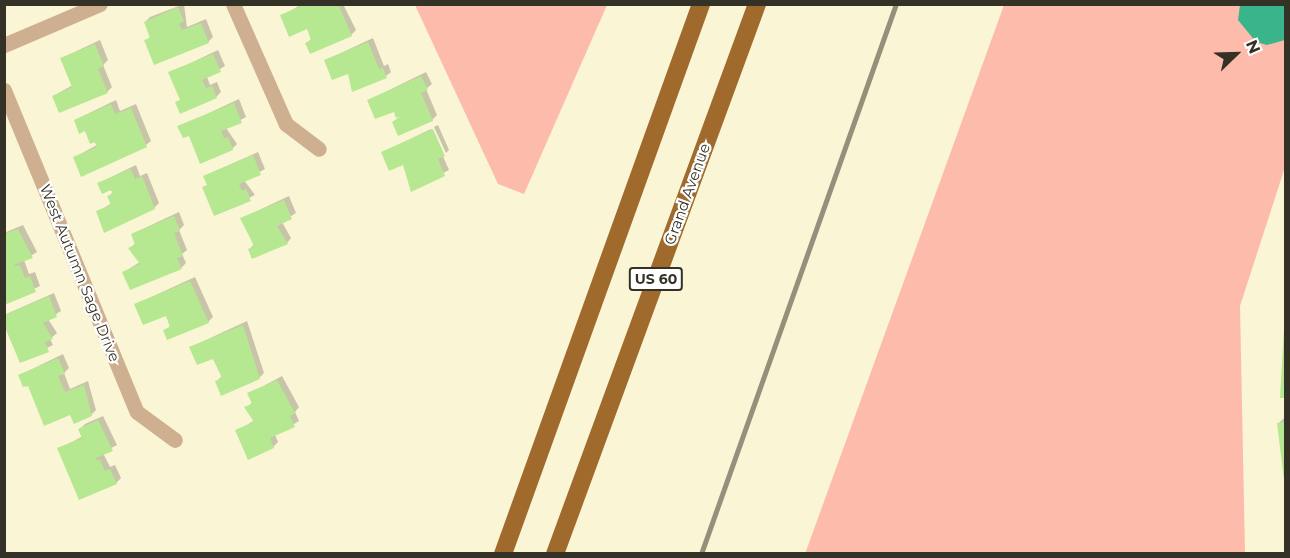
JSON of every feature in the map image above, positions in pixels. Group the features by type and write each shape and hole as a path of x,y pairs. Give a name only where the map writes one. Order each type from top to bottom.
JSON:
{"highway":[{"name":"US 60","path":"503,554 701,4"},
{"name":"Grand Avenue","path":"555,554 757,4"}],"street":[{"path":"4,45 100,4"},
{"path":"233,4 286,124 319,149"},
{"name":"West Autumn Sage Drive","path":"4,90 137,411 175,440"}],"shaded area":[{"path":"415,5 607,5 524,194 498,184"},
{"path":"1004,5 1285,5 1285,167 1240,306 1245,553 805,554"},
{"path":"1240,5 1285,5 1285,40 1267,45 1256,42 1238,20"}],"building":[{"path":"306,4 339,6 352,36 310,54 305,43 311,40 307,29 289,37 280,15"},
{"path":"178,7 184,21 175,26 179,24 182,30 201,23 209,43 154,65 144,40 150,38 144,22"},
{"path":"368,42 379,69 383,68 387,78 352,92 348,74 332,80 324,60"},
{"path":"95,44 104,66 98,69 108,93 59,113 52,96 72,87 60,58"},
{"path":"213,54 221,72 202,80 206,88 212,86 217,98 180,114 175,102 180,100 168,72"},
{"path":"421,76 428,90 421,93 433,121 398,136 392,122 401,116 396,118 394,112 375,119 367,100"},
{"path":"234,103 242,123 221,131 224,138 219,140 228,137 233,150 200,164 189,136 183,138 177,126"},
{"path":"111,104 115,114 131,108 147,147 81,177 73,157 97,147 95,142 90,144 85,131 79,134 74,120"},
{"path":"433,129 445,156 438,159 445,176 411,192 403,165 389,171 381,152"},
{"path":"253,155 261,175 239,184 242,191 246,189 251,201 214,216 202,187 207,185 203,176"},
{"path":"131,169 135,179 142,176 155,209 104,233 96,211 111,205 107,196 113,194 111,190 102,194 97,183"},
{"path":"284,200 292,219 277,226 288,244 252,259 248,249 254,246 240,218"},
{"path":"174,216 180,231 174,233 183,256 177,258 182,269 130,290 122,272 140,264 128,248 135,245 131,234"},
{"path":"18,229 33,258 13,265 20,266 25,278 30,276 36,292 4,305 4,234"},
{"path":"190,281 209,323 167,340 163,330 170,327 166,316 143,325 134,304"},
{"path":"49,296 57,317 43,323 53,339 45,342 49,352 20,363 4,325 4,315"},
{"path":"243,325 260,379 221,396 215,381 222,378 213,359 197,365 189,347"},
{"path":"1284,329 1286,329 1286,398 1280,398"},
{"path":"58,358 65,374 58,376 65,392 84,385 92,416 74,424 70,415 44,426 28,386 23,387 18,375"},
{"path":"277,380 295,413 290,416 295,427 270,438 274,448 248,460 235,430 254,422 244,407 252,404 247,393"},
{"path":"98,420 113,451 94,459 100,460 105,471 110,469 117,484 79,500 57,448 82,438 78,429"},
{"path":"1286,422 1286,480 1284,480 1277,423"}],"railway":[{"path":"701,554 896,4"}]}
